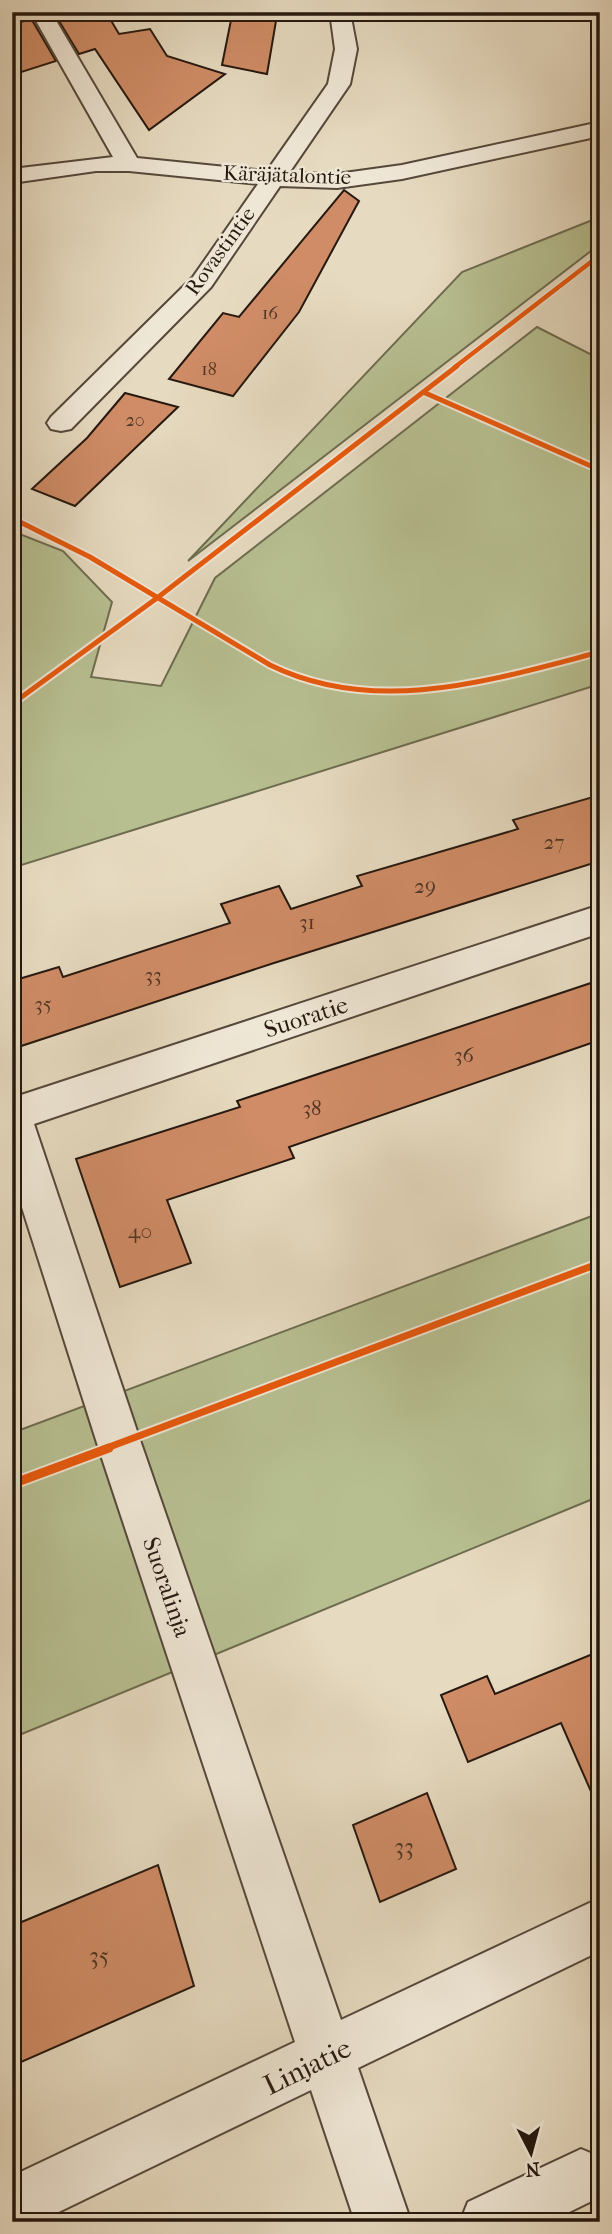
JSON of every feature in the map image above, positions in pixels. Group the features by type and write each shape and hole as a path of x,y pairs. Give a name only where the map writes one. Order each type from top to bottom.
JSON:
{"street":[{"path":"41,12 129,164"},
{"name":"Rovastintie","path":"61,423 202,282 339,84 346,48 341,12"},
{"name":"Käräjätalontie","path":"12,176 96,164 129,164 272,179 337,181 402,172 600,130"},
{"name":"Suoratie","path":"12,1115 600,919"},
{"name":"Suoralinja","path":"12,1115 119,1443 383,2222"},
{"name":"Linjatie","path":"12,2205 600,1924"},
{"path":"488,2222 581,2178"}],"green space":[{"path":"600,217 600,244 188,561 462,272"},
{"path":"537,327 600,359 600,684 12,868 12,531 63,551 112,602 91,677 161,686 215,578"},
{"path":"600,1213 600,1496 12,1738 12,1433"}],"building":[{"path":"106,12 119,34 150,29 167,56 225,74 149,130 95,49 79,54 56,16"},
{"path":"32,20 56,61 12,75 12,23"},
{"path":"231,20 276,21 267,74 222,65"},
{"path":"344,190 359,201 299,312 233,396 169,379 223,313 239,317"},
{"path":"125,393 178,407 75,506 32,489 87,438"},
{"path":"600,795 600,861 274,963 12,1049 12,981 59,967 63,977 230,923 221,904 279,886 291,909 362,886 357,876 518,829 513,820"},
{"path":"600,980 600,1040 289,1147 294,1158 167,1200 191,1263 120,1287 76,1159 240,1107 237,1101"},
{"path":"600,1651 600,1812 561,1723 468,1762 441,1695 487,1676 495,1694"},
{"path":"427,1793 456,1869 380,1902 353,1825"},
{"path":"158,1865 194,1986 12,2066 12,1926"}],"cycle path":[{"path":"12,704 157,598 600,255"},
{"path":"423,392 600,470"},
{"path":"12,518 90,557 270,665 329,687 398,692 432,689 499,678 600,652"},
{"path":"12,1484 600,1263"}]}
